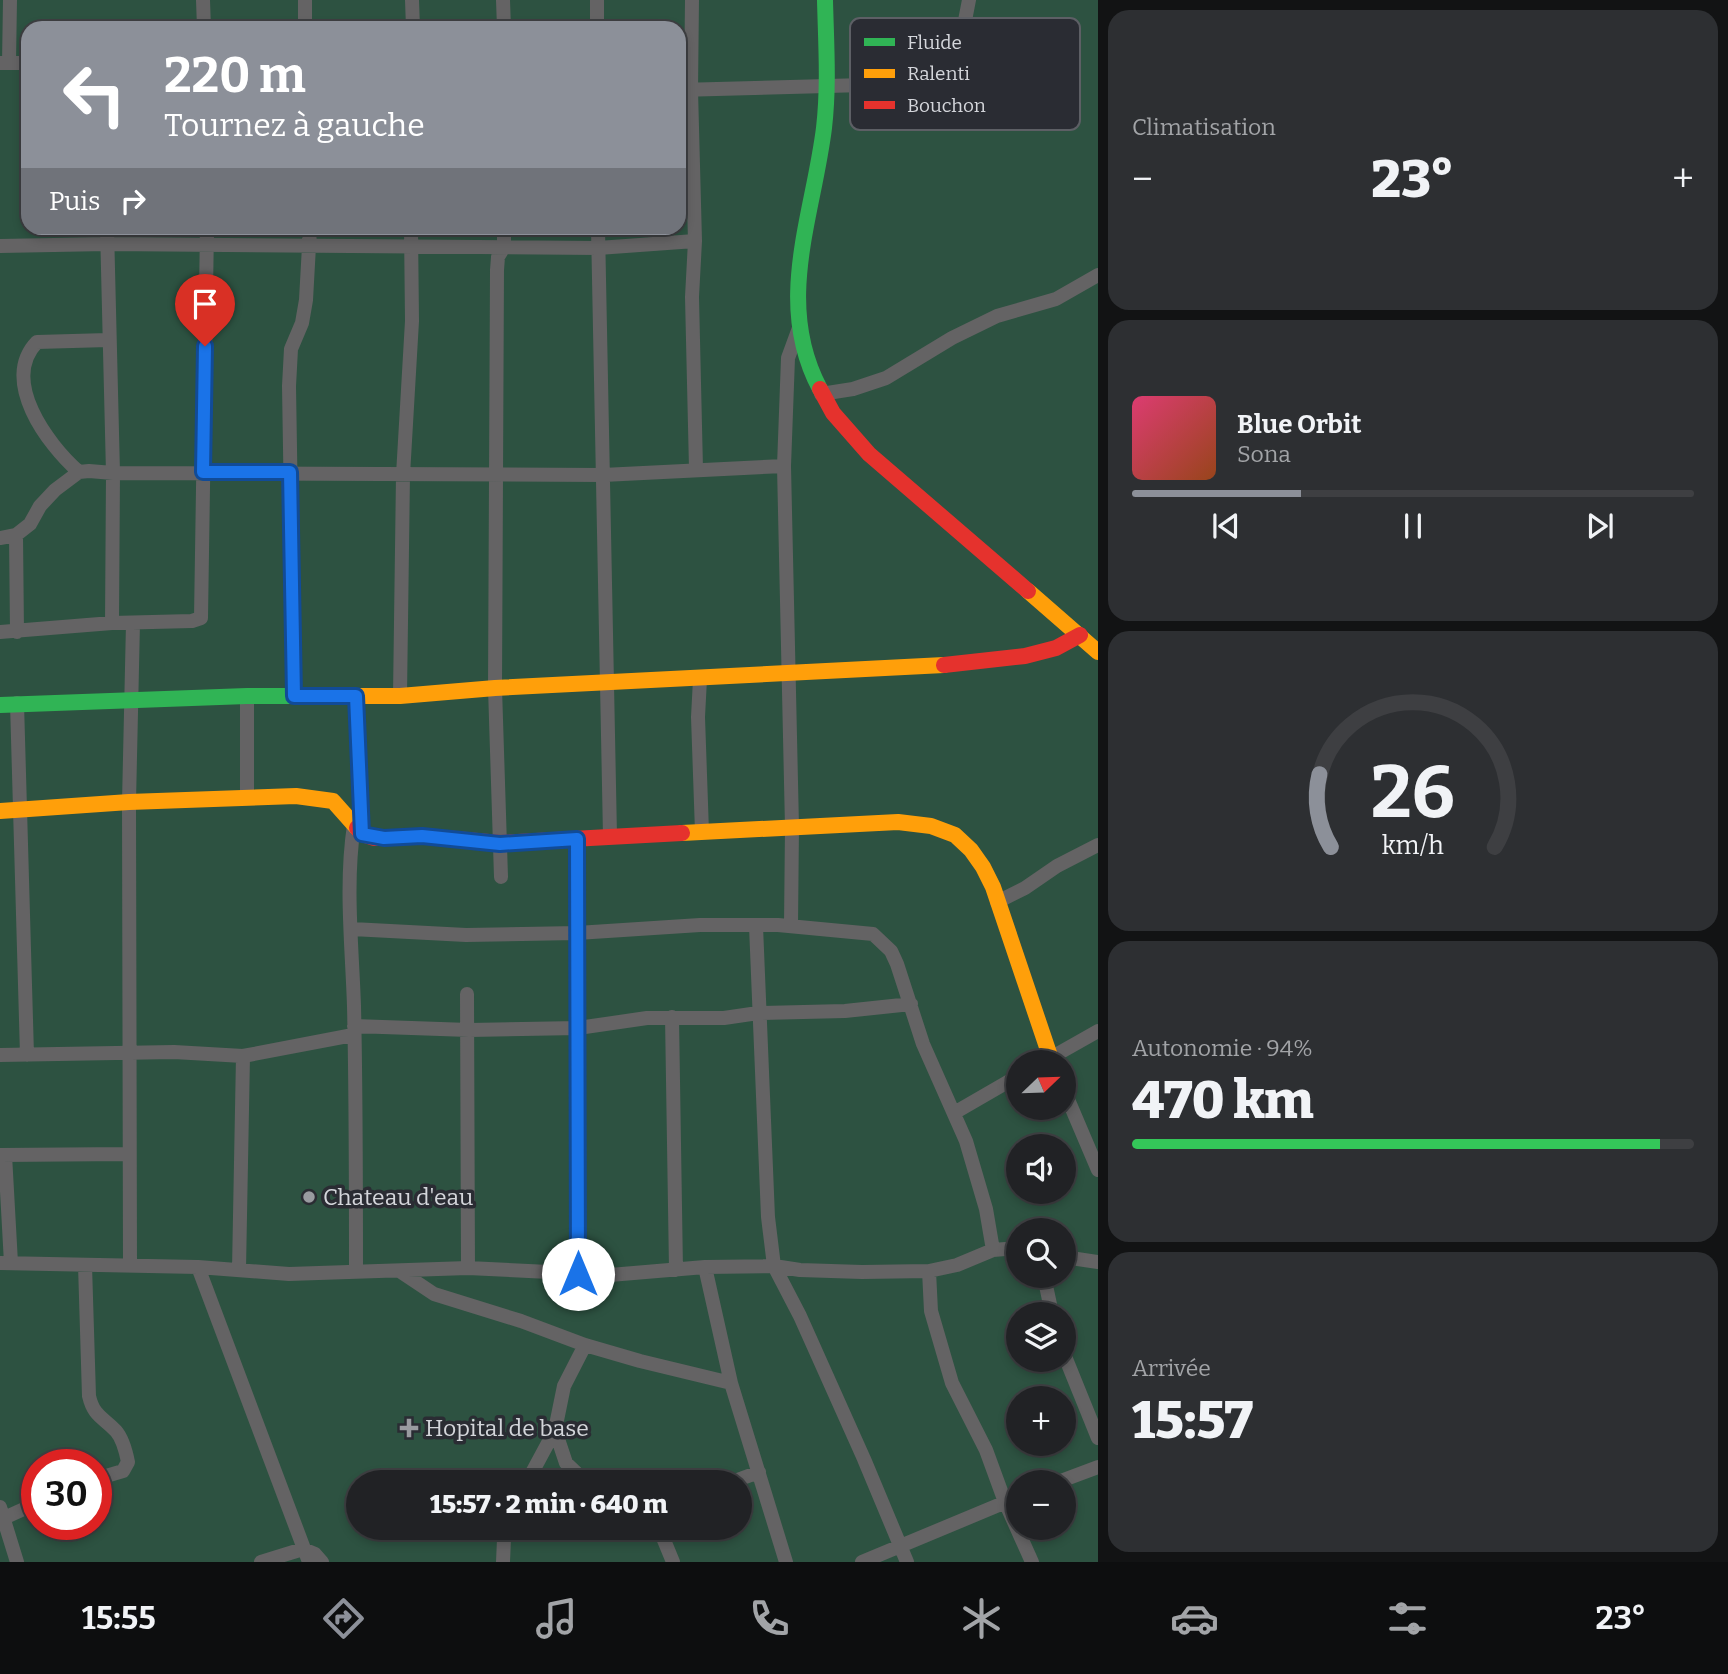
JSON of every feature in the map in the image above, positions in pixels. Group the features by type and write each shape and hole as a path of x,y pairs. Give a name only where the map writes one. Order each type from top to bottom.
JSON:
{"street":[{"path":"4,63 10,0"},
{"path":"203,0 204,21"},
{"path":"305,0 306,21"},
{"path":"412,0 413,21"},
{"path":"503,0 504,21"},
{"path":"597,0 597,21"},
{"path":"686,77 692,0"},
{"path":"825,0 828,88 822,142 802,249 799,327 804,354 821,394 869,454 1098,652"},
{"path":"966,18 969,0"},
{"path":"686,90 850,87"},
{"path":"686,105 695,241 692,297 696,469"},
{"path":"107,235 113,473 112,623"},
{"path":"0,632 112,623 192,621 201,618 207,235"},
{"path":"294,696 289,386 291,349 302,323 306,300 310,235"},
{"path":"400,696 403,475 412,321 411,235"},
{"path":"501,877 495,688 496,474 497,270 498,257 504,247 504,235"},
{"path":"598,235 610,836"},
{"path":"0,246 107,244 598,248 695,241"},
{"path":"821,394 853,389 886,378 952,338 998,316 1056,299 1098,275"},
{"path":"792,925 783,466 788,358 799,327"},
{"path":"79,472 61,456 33,422 13,378 29,348 37,342 108,340"},
{"path":"0,538 16,535 30,524 40,506 54,490 79,472 89,471 603,475 783,466"},
{"path":"16,535 17,632"},
{"path":"130,1266 129,802 133,623"},
{"path":"0,705 247,696 400,696 495,688 967,664 1025,656 1056,648 1080,635"},
{"path":"700,679 698,717 702,832"},
{"path":"247,696 247,798"},
{"path":"356,696 358,830 351,846 356,1272"},
{"path":"17,703 27,1055"},
{"path":"0,811 129,802 296,796 333,801 358,830 384,838 422,836 500,844 898,822 931,826 955,835 971,850 993,887 1045,1050"},
{"path":"577,839 578,1274"},
{"path":"997,902 1098,845"},
{"path":"352,929 466,934 577,933 700,925 792,925 873,934 891,951 923,1044 954,1113 976,1174 993,1250"},
{"path":"756,926 768,1217 774,1266 800,1316 859,1447 907,1562"},
{"path":"467,994 468,1268"},
{"path":"0,1055 174,1052 243,1056 354,1030 578,1028 648,1018 724,1018 758,1013 845,1011 911,1004"},
{"path":"672,1017 676,1269"},
{"path":"1067,1050 1098,1031"},
{"path":"239,1269 243,1056"},
{"path":"954,1113 1006,1083"},
{"path":"1076,1118 1098,1170"},
{"path":"129,1154 3,1155 5,1263 198,1267 289,1274 468,1268 611,1275 676,1269 774,1266 800,1270 862,1272 929,1271 957,1265 993,1250 1006,1249"},
{"path":"1076,1259 1098,1262"},
{"path":"85,1265 89,1396 92,1408 100,1419 117,1432 128,1462 123,1471 112,1474"},
{"path":"198,1267 306,1555"},
{"path":"705,1268 731,1383 786,1562"},
{"path":"929,1271 931,1311 952,1383 1006,1488"},
{"path":"401,1272 435,1294 521,1321 585,1345 731,1383"},
{"path":"533,1470 555,1430 564,1386 585,1345"},
{"path":"1071,1372 1098,1438"},
{"path":"555,1430 566,1463 573,1470"},
{"path":"1076,1475 1098,1467"},
{"path":"752,1475 759,1472"},
{"path":"862,1562 1006,1503"},
{"path":"17,1562 2,1512 21,1507"},
{"path":"503,1562 504,1540"},
{"path":"664,1540 673,1562"},
{"path":"1024,1540 1031,1562"},
{"path":"261,1562 315,1554 322,1562"}],"green space":[{"path":"0,0 1098,0 1098,1562 0,1562"}],"traffic: fast":[{"path":"820,389 807,357 800,324 798,292 826,112 825,0"},
{"path":"0,705 247,696 334,696"}],"traffic: slow":[{"path":"1028,591 1098,652"},
{"path":"334,696 400,696 495,688 944,665"},
{"path":"0,811 129,802 296,796 333,801 357,828"},
{"path":"682,833 898,822 931,826 955,835 971,850 993,887 1048,1050"}],"traffic: jam":[{"path":"820,389 833,413 869,454 1028,591"},
{"path":"944,665 1025,656 1056,648 1080,635"},
{"path":"357,828 362,834 374,838 422,836 500,843 682,833"}],"place":[{"name":"Chateau d'eau","path":"309,1197"},
{"name":"Hopital de base","path":"409,1428"}],"route":[{"path":"205,346 203,472 290,472 294,696 356,696 362,834 374,838 422,836 500,844 577,839 578,1274"}]}
